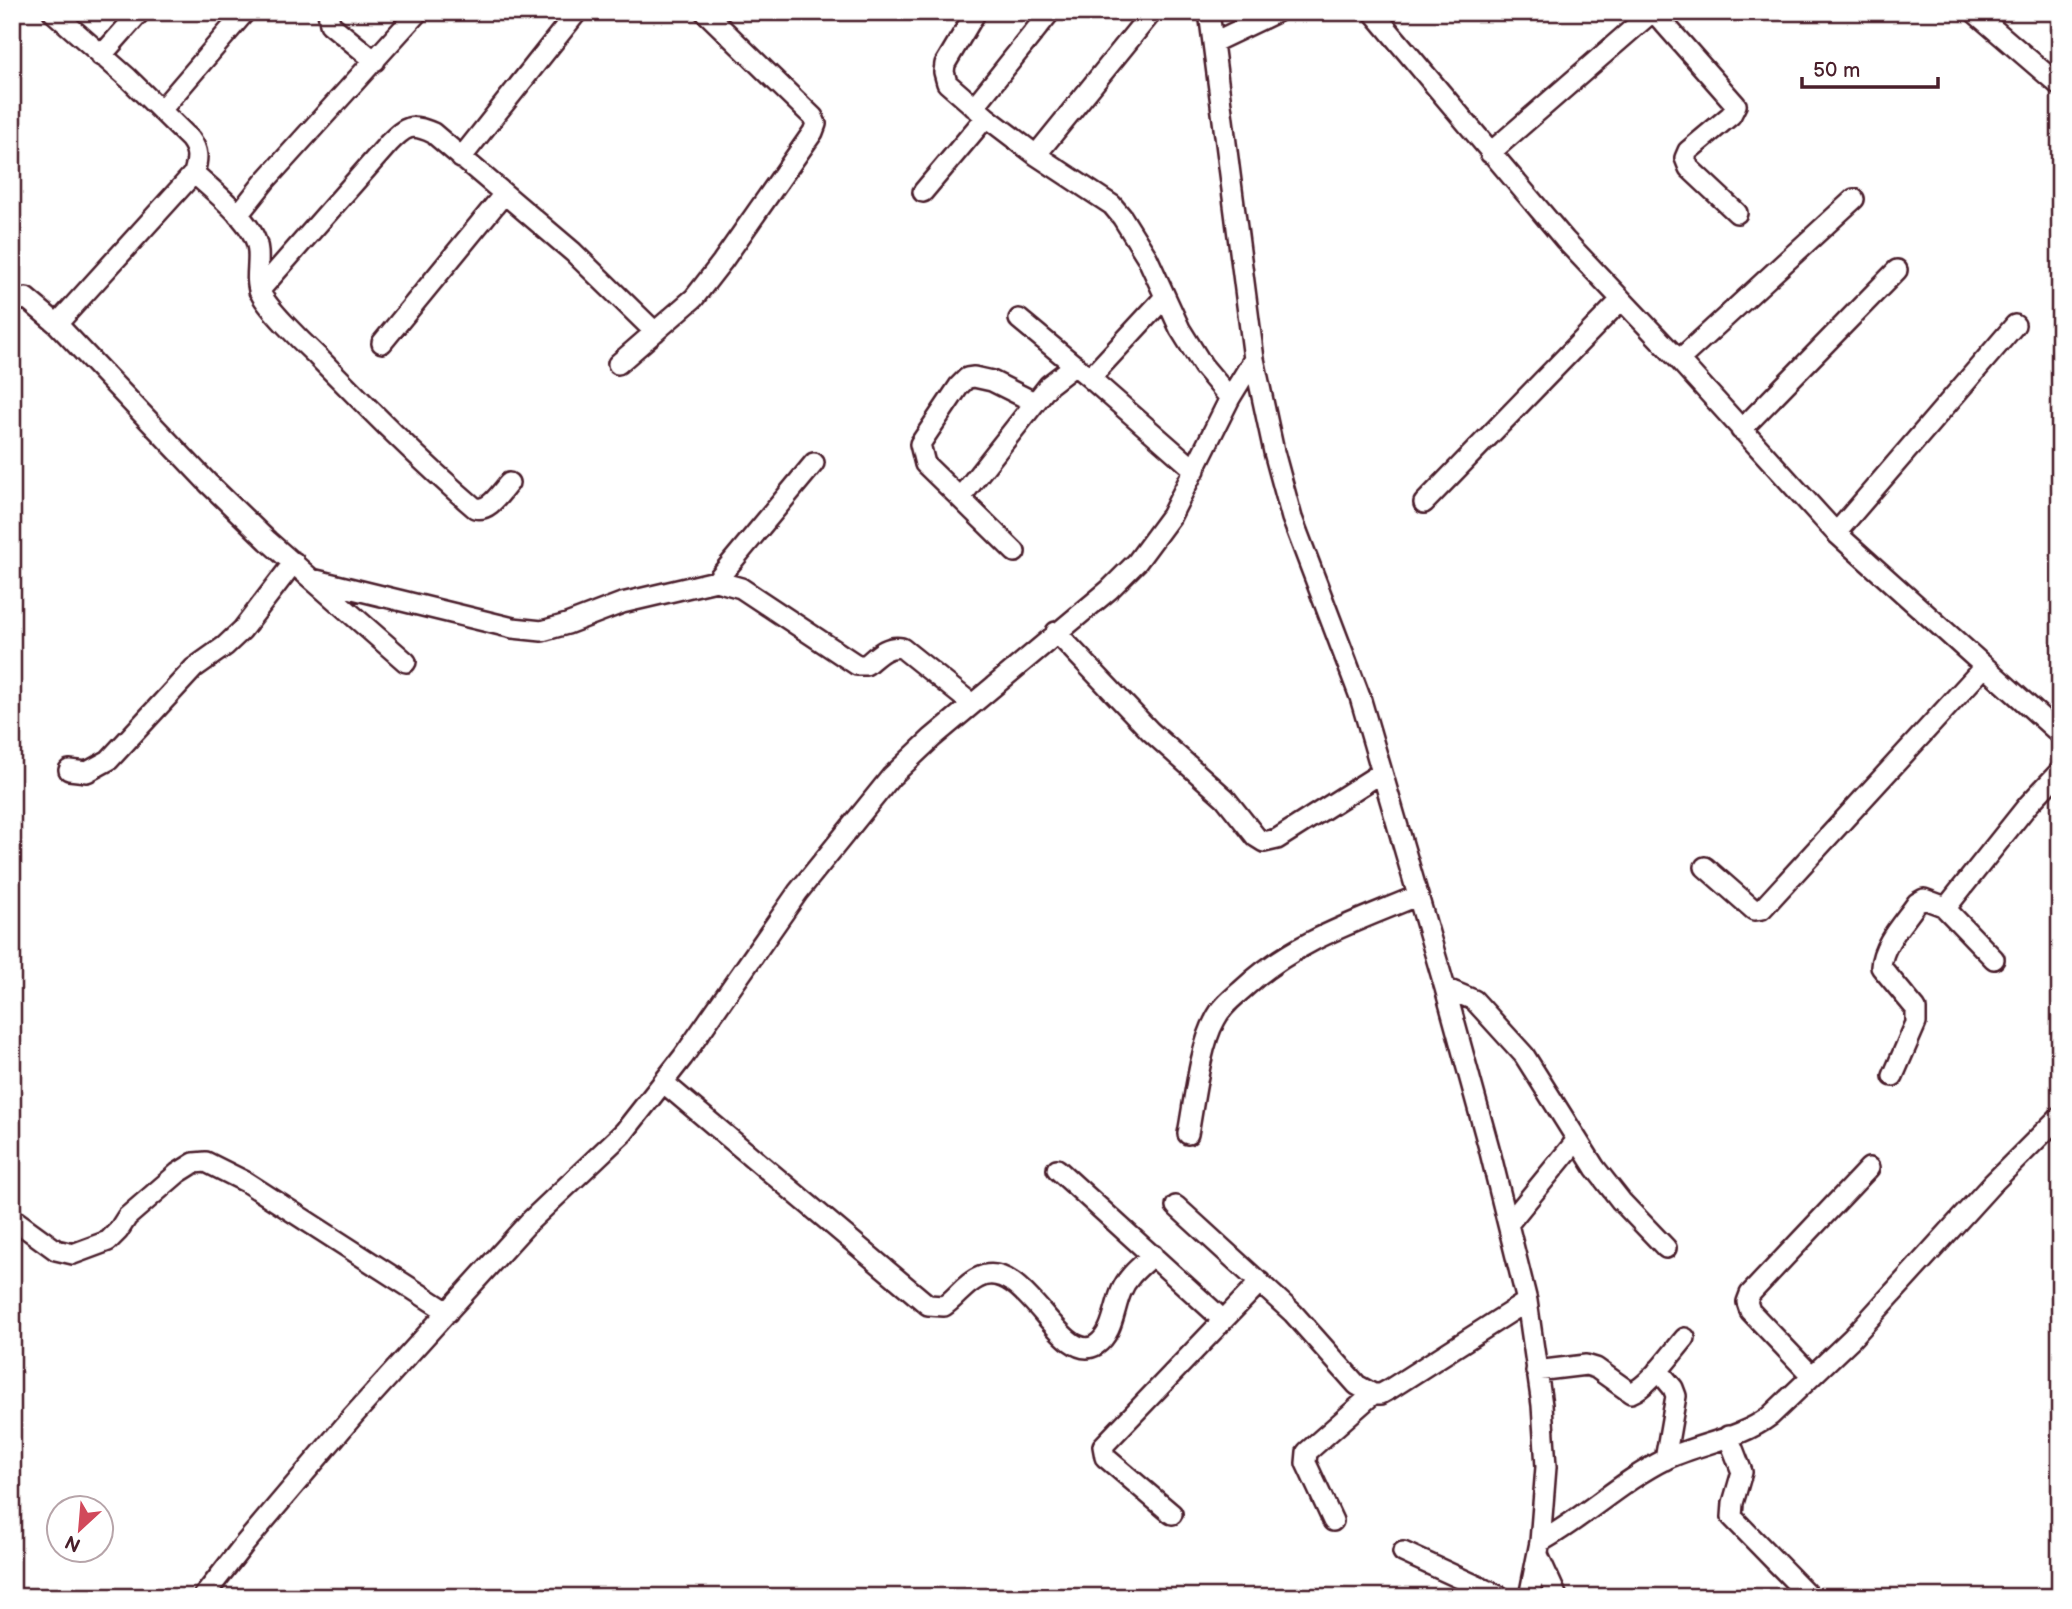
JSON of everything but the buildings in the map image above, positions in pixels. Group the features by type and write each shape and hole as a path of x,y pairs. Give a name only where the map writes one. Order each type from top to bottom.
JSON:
{"street":[{"path":"53,12 161,110 197,148 198,160 194,173 57,324"},
{"path":"101,56 139,12"},
{"path":"161,110 246,12"},
{"path":"328,12 330,24 374,61"},
{"path":"238,215 283,161 418,12"},
{"path":"461,158 577,12"},
{"path":"618,364 694,298 722,262 816,124 794,97 705,12"},
{"path":"976,12 945,64 947,83 1036,155 1112,205 1147,257 1180,329 1197,357 1230,398"},
{"path":"923,192 1050,12"},
{"path":"1036,155 1152,12"},
{"path":"1209,12 1254,359 1274,452 1292,518 1360,697 1445,988 1508,1223 1526,1302 1542,1405 1546,1467 1539,1548 1529,1597"},
{"path":"1214,42 1277,12"},
{"path":"1373,12 1565,240 1679,360 1836,533 2060,734"},
{"path":"1490,153 1653,12 1736,105 1731,114 1688,151 1685,162 1737,213"},
{"path":"1974,12 2060,86"},
{"path":"259,291 401,131 420,127 433,134 573,253 655,332"},
{"path":"194,173 238,215 257,241 259,291 312,351 475,508 487,507 509,483"},
{"path":"382,343 504,194"},
{"path":"1679,360 1854,199"},
{"path":"1741,430 1897,270"},
{"path":"960,498 1049,385 1083,371 1165,297"},
{"path":"12,303 26,298 57,324 208,483 268,541 406,662"},
{"path":"1424,503 1621,300"},
{"path":"1019,319 1083,371 1195,470"},
{"path":"1836,533 2015,325"},
{"path":"203,1597 353,1416 529,1222 624,1132 664,1083 798,892 891,777 971,704 1109,590 1137,562 1171,516 1230,398 1254,359"},
{"path":"1015,552 925,464 920,444 967,378 983,378 1034,402"},
{"path":"716,581 814,463"},
{"path":"69,770 87,772 109,760 194,668 242,630 294,562"},
{"path":"312,579 513,628 542,631 622,603 716,581 741,588 856,665 866,665 886,649 902,648 971,704"},
{"path":"1056,632 1150,731 1225,798 1256,837 1264,842 1277,839 1381,773"},
{"path":"1705,867 1754,910 1762,909 1984,667"},
{"path":"1893,1076 1917,1016 1916,1009 1884,974 1881,967 1881,960 1888,946 1917,903 1924,899 1943,905 1949,904 2028,805 2060,771"},
{"path":"1188,1134 1206,1043 1214,1020 1225,1006 1263,971 1313,939 1417,897"},
{"path":"1943,905 1994,959"},
{"path":"1445,988 1464,994 1483,1007 1524,1055 1560,1110 1576,1141 1621,1201 1666,1248"},
{"path":"664,1083 928,1305 944,1306 977,1278 994,1275 1018,1286 1065,1337 1076,1345 1087,1348 1104,1337 1114,1316 1121,1291 1130,1277 1153,1255"},
{"path":"1539,1548 1665,1460 1758,1424 1852,1338 1992,1184 2060,1116"},
{"path":"1508,1223 1576,1141"},
{"path":"12,1218 56,1250 73,1254 108,1241 127,1217 178,1172 194,1163 206,1162 258,1189 448,1312"},
{"path":"1812,1376 1750,1311 1747,1302 1750,1294 1869,1168"},
{"path":"1057,1169 1223,1320"},
{"path":"1176,1206 1293,1313 1357,1385 1373,1394 1381,1394 1390,1389 1526,1302"},
{"path":"1172,1514 1105,1457 1103,1446 1260,1282"},
{"path":"1536,1371 1586,1364 1631,1393 1658,1370 1685,1338"},
{"path":"1658,1370 1676,1396 1665,1460"},
{"path":"1333,1521 1306,1463 1307,1452 1373,1394"},
{"path":"1728,1436 1742,1472 1732,1503 1732,1517 1810,1597"},
{"path":"1539,1548 1557,1597"},
{"path":"1403,1552 1501,1597 1533,1575"}]}
